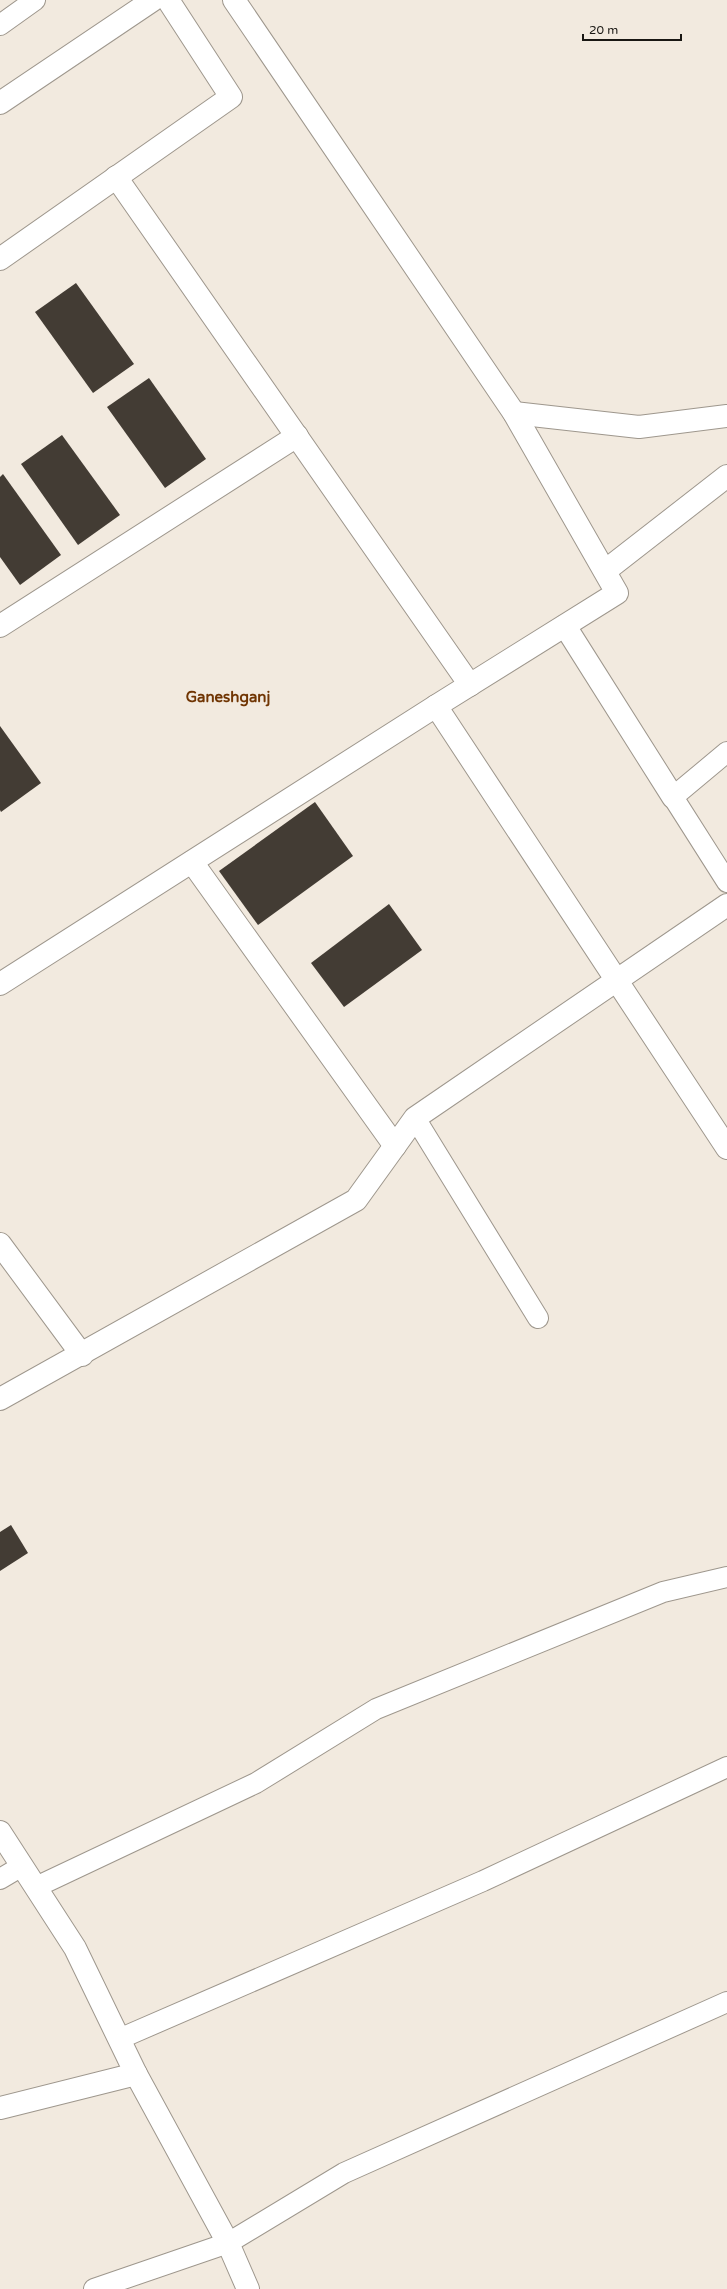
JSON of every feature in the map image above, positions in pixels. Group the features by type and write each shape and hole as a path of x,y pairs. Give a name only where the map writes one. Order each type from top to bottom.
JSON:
{"street":[{"path":"0,103 153,0"},
{"path":"0,259 231,97 168,0"},
{"path":"0,984 436,706 617,594 514,413 234,0"},
{"path":"116,177 470,685"},
{"path":"514,413 639,427 727,416"},
{"path":"0,626 297,436"},
{"path":"605,572 727,476"},
{"path":"565,626 672,797"},
{"path":"436,706 727,1148"},
{"path":"192,862 395,1146"},
{"path":"0,1399 82,1355 356,1200 415,1118 727,905"},
{"path":"0,1244 82,1355"},
{"path":"0,1832 75,1948 136,2074 228,2243 248,2289"},
{"path":"0,2108 136,2074"}],"lane":[{"path":"0,25 35,0"},
{"path":"727,752 672,797 727,882"},
{"path":"415,1118 538,1318"},
{"path":"36,1887 256,1783 376,1709 663,1592 727,1577"},
{"path":"119,2038 484,1881 727,1767"},
{"path":"0,1879 22,1866"},
{"path":"94,2289 228,2243 344,2173 727,2002"}],"building":[{"path":"76,283 134,364 93,393 35,312"},
{"path":"149,378 206,459 165,488 107,407"},
{"path":"62,435 120,515 78,545 21,464"},
{"path":"3,474 61,555 20,585 0,557 0,477"},
{"path":"0,726 41,783 1,812 0,810"},
{"path":"315,802 353,856 258,925 219,871"},
{"path":"389,904 422,950 344,1007 311,963"},
{"path":"11,1525 28,1553 0,1571 0,1532"}],"district":[{"name":"Ganeshganj","path":"228,697"}]}
